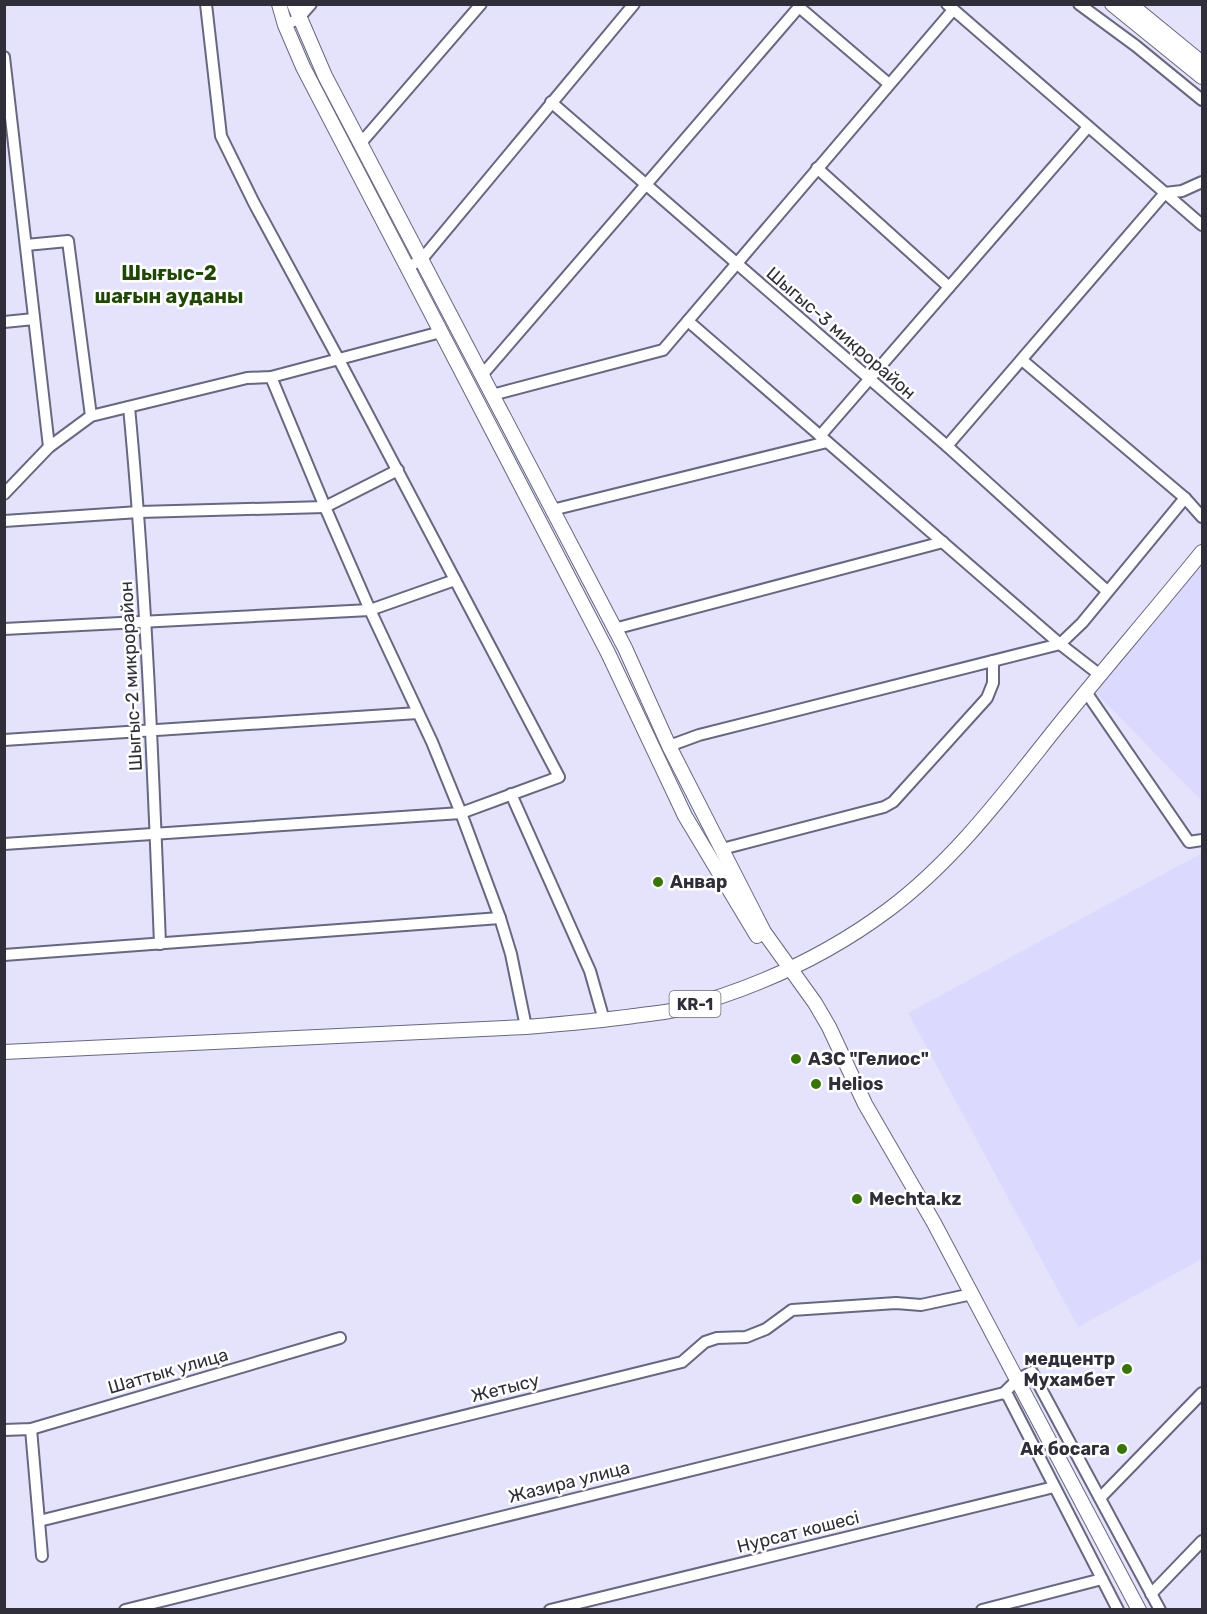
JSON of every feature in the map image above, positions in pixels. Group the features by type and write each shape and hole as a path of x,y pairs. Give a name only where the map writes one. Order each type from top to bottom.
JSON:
{"main road":[{"path":"279,4 285,25 303,67 608,653 685,816 785,971 815,1003 829,1027 866,1104 972,1294 1139,1610"},
{"path":"294,4 298,19 325,76 625,648 669,746 785,971"},
{"path":"1112,4 1203,77"},
{"path":"1130,4 1203,63"},
{"name":"KR-1","path":"4,1052 526,1027 604,1020 687,1007 731,993 785,971 833,945 888,910 937,867 981,822 1203,552"},
{"path":"608,653 625,648"}],"street":[{"path":"4,844 460,813 559,777 398,470 254,203 221,136 206,4"},
{"path":"285,25 298,19 311,4"},
{"path":"360,144 481,4"},
{"path":"408,268 422,259 634,4"},
{"path":"1079,4 1203,100"},
{"path":"482,375 800,7 889,84"},
{"path":"492,395 663,350 889,84 950,7 1203,225"},
{"path":"4,57 49,447"},
{"name":"Шыгыс-3 микрорайон","path":"551,102 947,446 1107,591"},
{"path":"552,510 824,439 869,379 1088,127"},
{"path":"817,168 949,287"},
{"path":"947,446 1165,193 1182,191 1203,182"},
{"path":"26,245 68,242 91,416"},
{"path":"4,322 34,319"},
{"path":"688,321 1060,644 1100,675"},
{"path":"4,494 49,447 91,416 247,378 271,377 441,332"},
{"path":"1022,360 1185,498 1203,518"},
{"path":"271,377 325,507 418,713 460,813 500,918 511,954 526,1027"},
{"name":"Шыгыс-2 микрорайон","path":"129,407 139,512 152,732 160,944"},
{"path":"4,521 139,512 325,507 398,470"},
{"path":"669,746 699,735 1060,644 1082,623 1185,498"},
{"path":"615,629 943,542"},
{"path":"4,628 370,610 455,580"},
{"path":"722,849 884,807 893,802 987,698 993,682 993,661"},
{"path":"1086,692 1189,842 1203,840"},
{"path":"4,740 418,713"},
{"path":"511,795 590,971 604,1020"},
{"path":"4,955 500,918"},
{"name":"Жетысу","path":"39,1521 682,1362 705,1342 717,1338 746,1337 766,1329 792,1310 896,1303 921,1305 972,1294"},
{"name":"Шаттык улица","path":"4,1431 31,1429 340,1338"},
{"path":"1118,1610 1010,1400 1004,1393 1017,1380 1032,1372 1160,1610"},
{"name":"Жазира улица","path":"125,1610 1004,1393"},
{"path":"1100,1498 1203,1393"},
{"path":"31,1429 42,1556"},
{"name":"Нурсат кошесi","path":"550,1610 1054,1487"},
{"path":"1151,1594 1203,1541"},
{"path":"981,1610 1102,1579"}],"shaded area":[{"path":"1202,553 1202,801 1090,687"},
{"path":"1202,853 1202,1259 1078,1327 908,1013"}],"place":[{"name":"Анвар","path":"658,882"},
{"name":"АЗС \"Гелиос\"","path":"796,1059"},
{"name":"Helios","path":"816,1084"},
{"name":"Mechta.kz","path":"857,1199"},
{"name":"медцентр Мухамбет","path":"1127,1369"},
{"name":"Ак босага","path":"1122,1449"}],"district":[{"name":"Шығыс-2 шағын ауданы","path":"169,284"}]}
